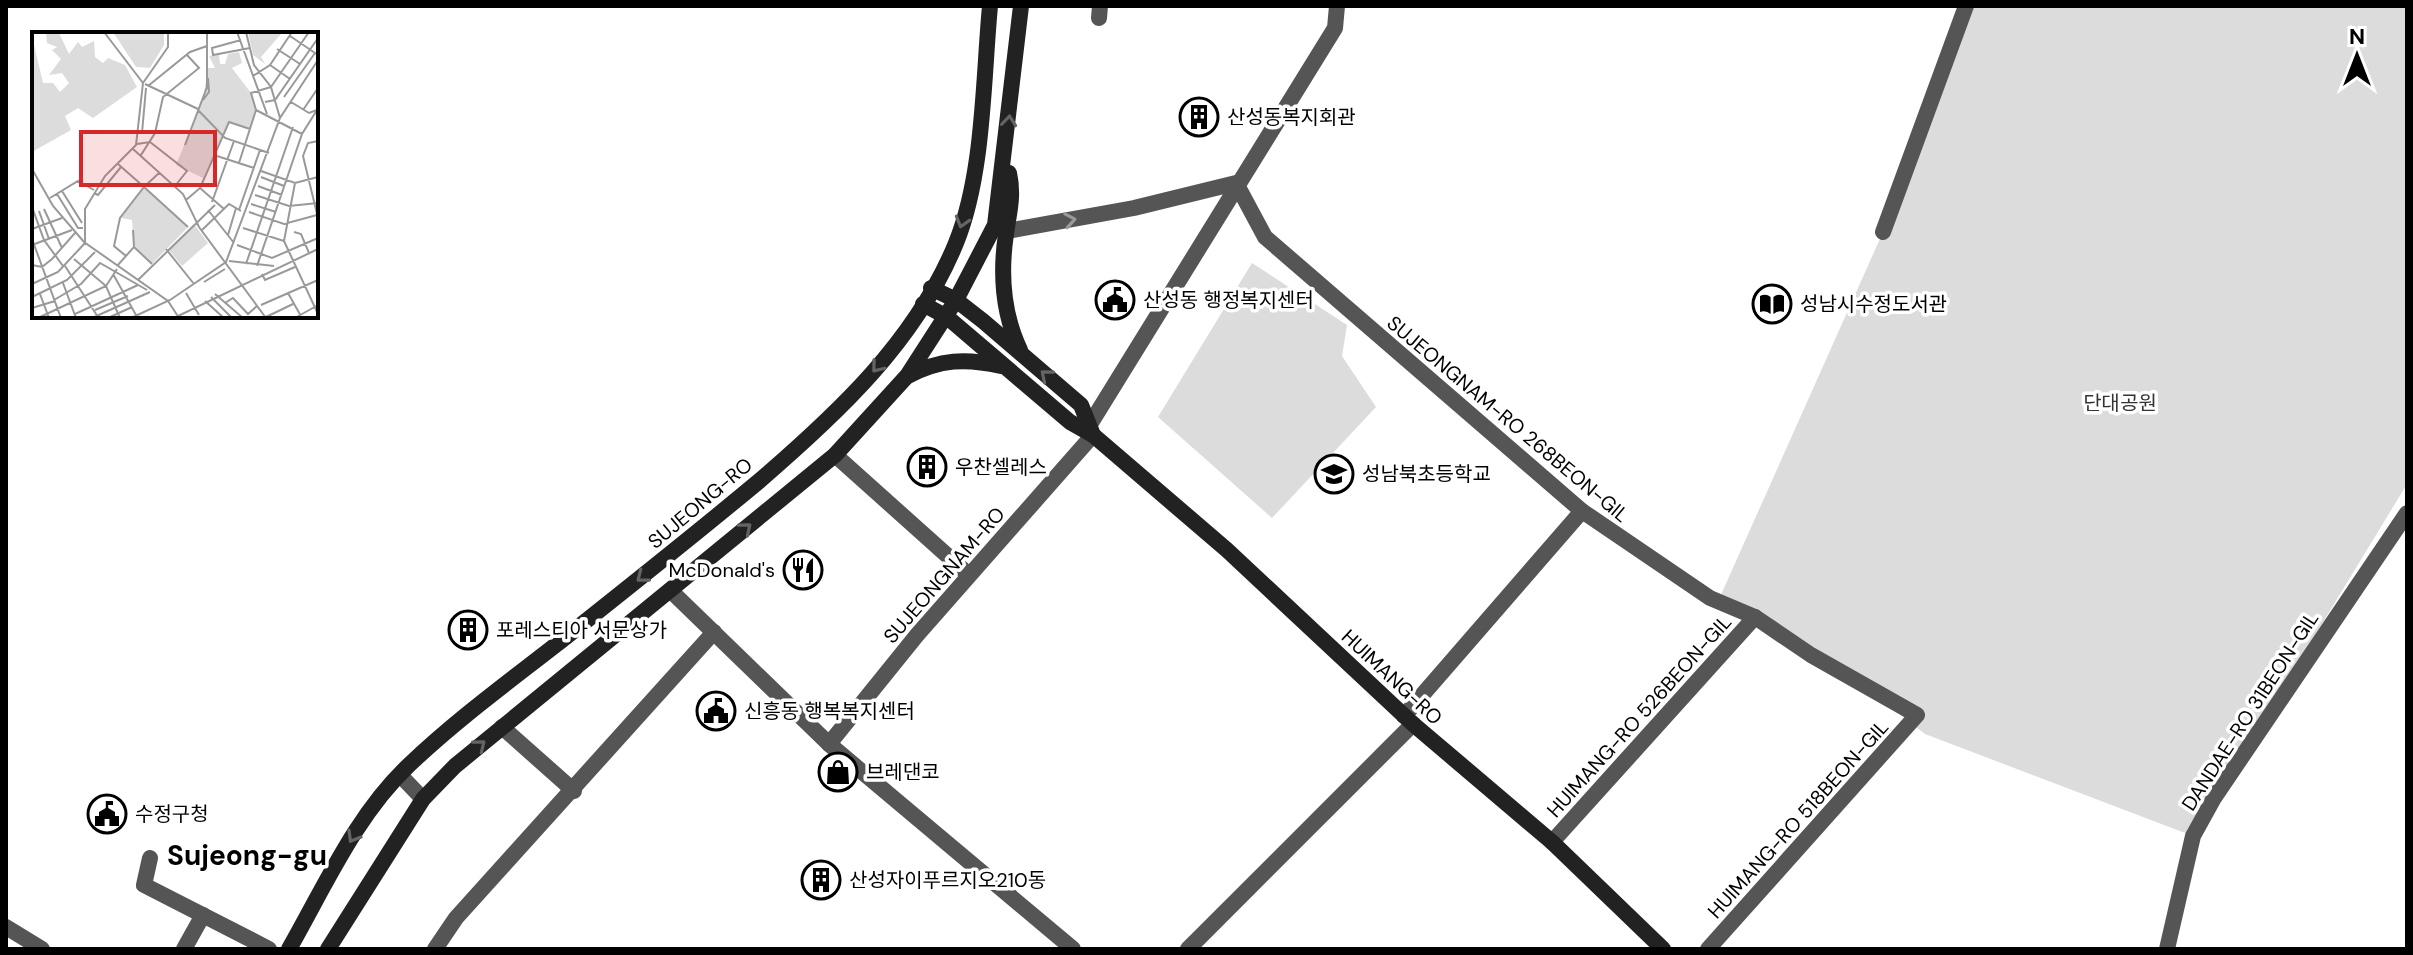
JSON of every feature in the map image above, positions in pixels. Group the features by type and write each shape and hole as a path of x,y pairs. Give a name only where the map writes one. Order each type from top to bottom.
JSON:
{"main road":[{"name":"SUJEONG-RO","path":"289,949 368,811 400,775 461,719 687,541 831,418 899,340 923,304 956,243 966,207 973,170 990,6"},
{"path":"328,949 423,799 455,766 835,455 907,376 947,317 995,225 1006,155 1021,6"},
{"path":"1006,155 1013,195 1007,231 1004,294 1010,328 1023,355"},
{"name":"HUIMANG-RO","path":"931,288 956,300 1081,405 1091,430"},
{"name":"HUIMANG-RO","path":"923,304 947,317 1070,422 1091,430 1227,550 1408,720 1552,842 1663,949"},
{"path":"907,376 934,362 972,359 1005,366"}],"street":[{"name":"SUJEONGNAM-RO","path":"829,744 1091,430 1236,183 1335,28 1337,6"},
{"path":"1883,232 1966,6"},
{"path":"1007,231 1134,208 1236,183"},
{"name":"SUJEONGNAM-RO 268BEON-GIL","path":"1236,183 1265,237 1582,511 1710,598 1755,617 1811,655 1917,715"},
{"path":"835,455 969,575"},
{"path":"1188,949 1408,720 1582,511"},
{"name":"DANDAE-RO 31BEON-GIL","path":"2167,949 2193,836 2214,798 2407,513"},
{"path":"671,591 829,744 1073,949"},
{"name":"HUIMANG-RO 526BEON-GIL","path":"1552,842 1755,617"},
{"path":"435,949 456,918 574,791 714,632"},
{"name":"HUIMANG-RO 518BEON-GIL","path":"1708,949 1917,715"},
{"path":"502,727 574,791"},
{"path":"400,775 423,799"},
{"path":"150,858 144,885 269,949"},
{"path":"184,949 203,915"},
{"path":"6,927 42,949"}],"green space":[{"name":"단대공원","path":"1966,6 2407,6 2407,484 2193,836 1925,734 1872,693 1720,597 1883,232"},
{"path":"1252,263 1347,325 1342,356 1376,407 1272,518 1158,417"}],"place":[{"name":"산성동복지회관","path":"1199,117"},
{"name":"산성동 행정복지센터","path":"1115,300"},
{"name":"성남시수정도서관","path":"1772,304"},
{"name":"우찬셀레스","path":"927,467"},
{"name":"성남북초등학교","path":"1334,474"},
{"name":"McDonald's","path":"803,570"},
{"name":"포레스티아 서문상가","path":"468,630"},
{"name":"신흥동 행복복지센터","path":"716,711"},
{"name":"브레댄코","path":"838,772"},
{"name":"수정구청","path":"107,814"},
{"name":"산성자이푸르지오210동","path":"821,880"}],"district":[{"name":"Sujeong-gu","path":"247,855"}]}
